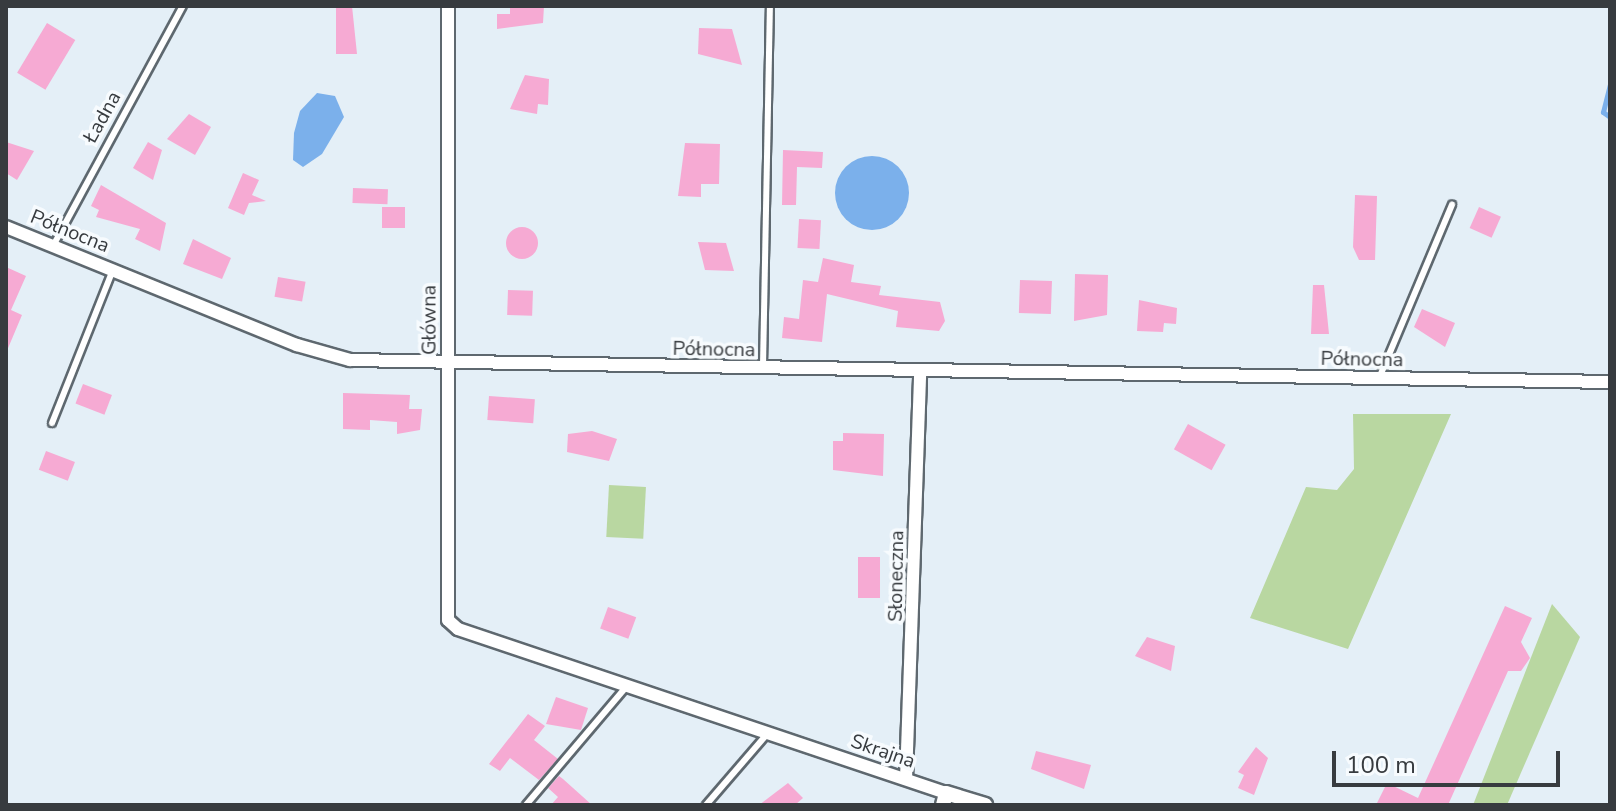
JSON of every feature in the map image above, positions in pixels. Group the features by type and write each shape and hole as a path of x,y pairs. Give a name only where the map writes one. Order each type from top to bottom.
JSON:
{"street":[{"name":"Główna","path":"448,6 447,614 458,629"},
{"name":"Północna","path":"6,227 324,354 449,365 1610,382"},
{"name":"Słoneczna","path":"906,779 920,372"},
{"name":"Skrajna","path":"458,629 906,779 945,799 985,805"}],"lane":[{"name":"Ładna","path":"53,246 183,6"},
{"path":"762,370 770,6"},
{"path":"1378,380 1452,205"},
{"path":"52,423 113,270"},
{"path":"526,805 627,685"},
{"path":"706,805 768,733"}],"green space":[{"path":"1353,414 1451,414 1348,649 1250,618 1306,487 1337,490 1354,469"},
{"path":"609,485 646,487 643,539 606,537"},
{"path":"1552,604 1580,637 1507,805 1473,805"}],"water":[{"path":"317,93 335,96 344,117 322,154 303,167 293,160 294,133 300,111"},
{"path":"865,156 879,156 893,162 903,172 909,193 907,207 893,224 879,230 865,230 851,224 841,214 835,200 835,186 841,172 851,162"}],"building":[{"path":"336,6 352,6 357,54 336,54"},
{"path":"510,6 544,6 543,23 497,29 497,14 510,14"},
{"path":"47,23 75,40 45,90 17,73"},
{"path":"699,28 732,29 742,65 698,54"},
{"path":"525,75 549,79 548,105 538,104 537,114 510,109"},
{"path":"189,114 211,127 195,155 167,139"},
{"path":"6,142 34,151 17,180 6,173"},
{"path":"148,142 162,150 153,180 133,168"},
{"path":"685,143 720,144 719,184 701,184 701,197 678,196"},
{"path":"783,150 823,152 822,168 797,167 796,205 782,205"},
{"path":"243,173 259,180 252,195 266,201 249,203 244,215 228,208"},
{"path":"101,185 166,223 160,251 135,239 140,229 96,217 99,210 91,206"},
{"path":"353,188 388,189 387,204 352,203"},
{"path":"1355,195 1377,196 1375,260 1359,260 1353,247"},
{"path":"382,207 405,207 405,228 382,228"},
{"path":"1479,207 1501,217 1492,238 1470,228"},
{"path":"799,219 821,220 819,249 797,248"},
{"path":"522,227 533,232 538,243 533,254 522,259 511,254 506,243 511,232"},
{"path":"193,239 231,258 222,279 183,264"},
{"path":"698,242 726,243 734,271 705,270"},
{"path":"823,258 854,265 851,282 881,286 879,295 940,302 945,321 939,331 896,327 898,311 827,294 822,342 782,338 784,317 799,319 803,280 818,282"},
{"path":"6,267 26,276 11,310 22,315 6,353"},
{"path":"1075,274 1108,275 1107,315 1074,321"},
{"path":"278,277 306,282 302,302 275,297"},
{"path":"1020,280 1052,281 1051,314 1019,313"},
{"path":"1313,285 1324,285 1329,334 1311,334"},
{"path":"508,290 533,291 532,316 507,315"},
{"path":"1139,300 1177,308 1176,324 1164,323 1163,332 1137,331"},
{"path":"1422,309 1455,323 1445,347 1414,327"},
{"path":"83,384 112,395 104,415 75,404"},
{"path":"343,393 410,395 409,409 422,409 420,430 397,434 397,422 370,420 370,430 343,429"},
{"path":"489,396 535,399 533,423 487,420"},
{"path":"1188,424 1226,445 1212,470 1174,449"},
{"path":"592,431 617,439 609,461 567,452 568,434"},
{"path":"843,433 884,434 883,476 833,470 833,441 843,441"},
{"path":"46,451 75,462 68,481 39,470"},
{"path":"858,557 880,557 880,598 858,598"},
{"path":"1505,606 1532,618 1521,642 1530,658 1521,671 1508,671 1448,805 1376,805 1387,783 1418,798"},
{"path":"608,607 636,617 628,639 600,629"},
{"path":"1147,637 1175,646 1171,671 1135,656"},
{"path":"556,697 588,708 581,730 546,724"},
{"path":"528,714 545,726 534,740 558,759 539,780 510,758 500,771 489,764"},
{"path":"1256,747 1268,758 1254,795 1238,788 1244,775 1238,772"},
{"path":"1036,751 1091,765 1084,789 1031,769"},
{"path":"559,776 592,805 551,805 558,797 548,788"},
{"path":"788,783 803,798 795,805 759,805"}],"waterway":[{"path":"1610,84 1603,112 1610,117"}]}
